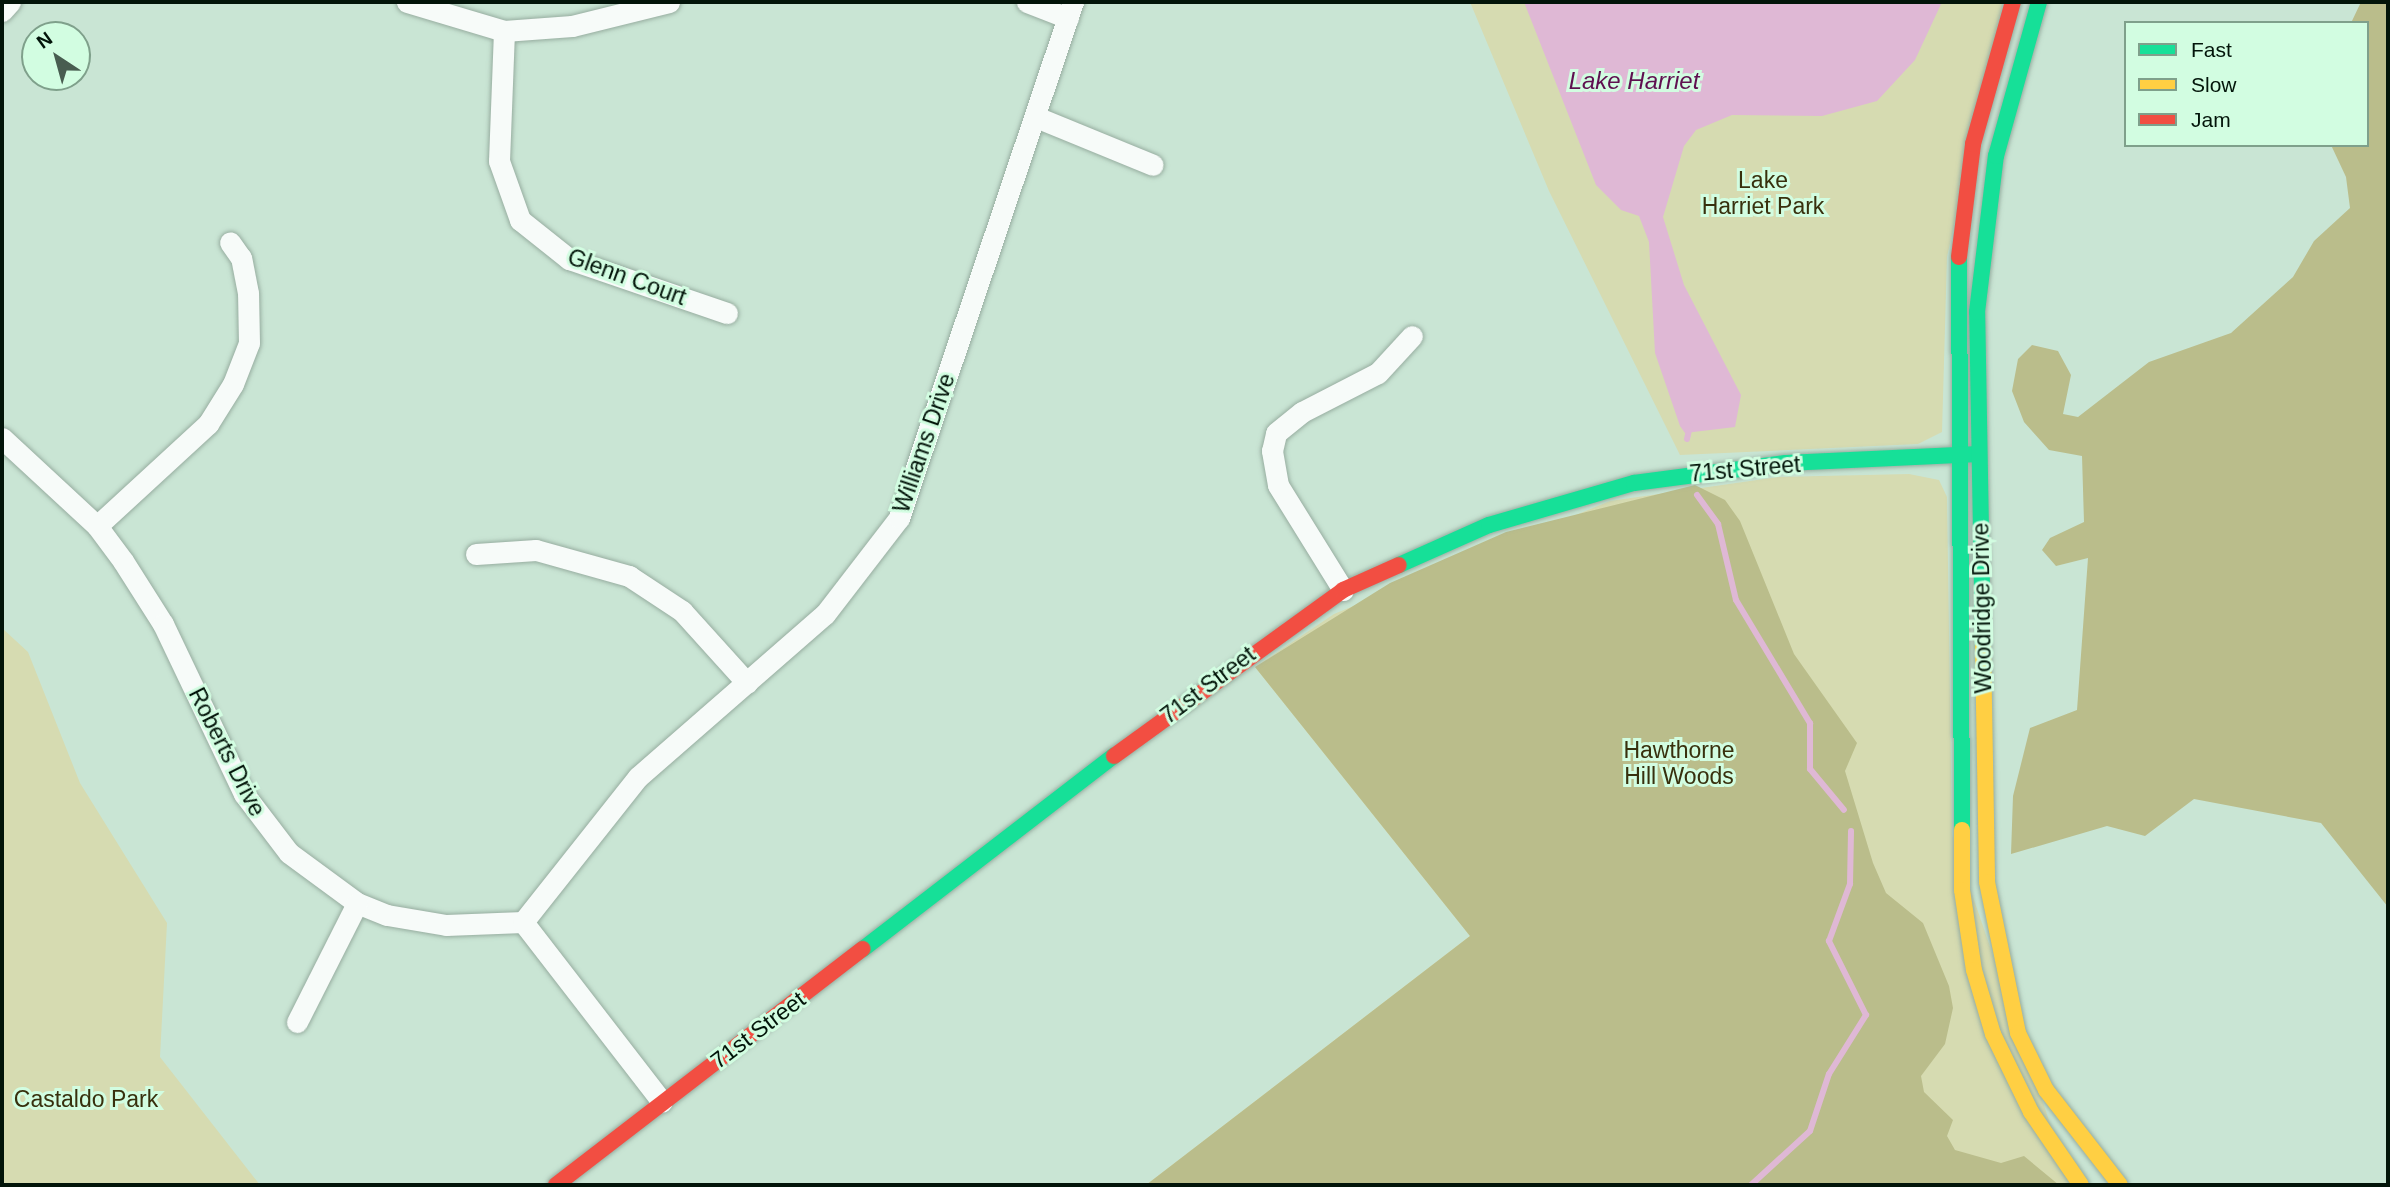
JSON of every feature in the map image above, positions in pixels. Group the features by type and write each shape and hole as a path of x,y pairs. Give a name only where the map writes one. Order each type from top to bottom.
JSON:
{"street":[{"path":"2,11 10,2"},
{"path":"407,2 504,31 572,26 669,2"},
{"path":"1027,2 1070,10"},
{"name":"Woodridge Drive","path":"2013,2 1984,96 1964,204 1958,456 1962,890 1974,970 2020,1090 2081,1185"},
{"name":"Woodridge Drive","path":"2039,2 2010,97 1989,209 1977,312 1987,882 2006,991 2038,1075 2073,1130 2120,1185"},
{"name":"Williams Drive","path":"523,922 638,777 825,614 899,518 1070,10"},
{"name":"Glenn Court","path":"504,31 499,161 520,220 569,258 727,313"},
{"path":"1036,117 1153,165"},
{"path":"97,526 208,424 233,384 248,343 248,293 241,258 230,242"},
{"path":"1343,590 1278,485 1272,451 1276,433 1293,417 1378,373 1412,335"},
{"name":"Roberts Drive","path":"2,438 97,526 158,615 254,810 289,853 357,903 446,925 523,922"},
{"name":"71st Street","path":"556,1185 1233,664 1343,590 1489,525 1621,486 1742,467 1979,454"},
{"path":"476,554 536,550 629,576 682,611 747,682"},
{"path":"297,1022 357,903"},
{"path":"523,922 662,1102"},
{"path":"2020,1090 2038,1075"}],"green space":[{"name":"Lake Harriet Park","path":"1470,2 2003,2 1947,257 1942,432 1918,444 1680,455 1549,191"},
{"path":"2361,2 2388,2 2388,907 2321,823 2194,799 2145,836 2107,826 2011,854 2013,796 2030,728 2077,710 2088,558 2056,566 2042,550 2050,538 2084,522 2082,456 2049,450 2024,422 2012,391 2018,359 2032,345 2058,351 2071,375 2063,414 2078,417 2149,362 2231,333 2293,277 2314,241 2350,208 2346,177 2332,147 2369,147 2369,21 2352,21"},
{"name":"Hawthorne Hill Woods","path":"1909,474 1939,480 1947,497 1952,835 2071,1185 1146,1185 1470,936 1255,667 1334,614 1610,501 1778,477"},
{"name":"Hawthorne Hill Woods","path":"1695,485 1725,500 1740,521 1794,654 1857,743 1845,771 1873,863 1886,893 1923,923 1949,986 1953,1008 1945,1044 1921,1076 1924,1092 1953,1120 1947,1136 1955,1150 2001,1163 2024,1156 2059,1185 1146,1185 1470,936 1255,667 1390,583 1506,532"},
{"name":"Castaldo Park","path":"2,628 28,652 80,783 167,923 160,1057 260,1185 2,1185"}],"water":[{"name":"Lake Harriet","path":"1524,2 1942,2 1915,60 1877,101 1822,116 1732,115 1696,130 1684,146 1663,217 1684,285 1741,395 1735,427 1685,433 1680,426 1655,353 1649,242 1639,216 1621,210 1596,185"}],"waterway":[{"path":"1687,439 1690,426"},
{"path":"1697,495 1718,524 1736,600 1810,723 1810,769 1844,810"},
{"path":"1751,1185 1810,1131 1829,1074 1866,1015 1829,941 1850,884 1851,831"}],"traffic: fast":[{"path":"1983,647 1977,312 1996,156 2039,2"},
{"path":"1959,257 1962,830"},
{"path":"1399,565 1489,525 1634,483 1786,463 1979,454"},
{"path":"863,949 1114,756"}],"traffic: slow":[{"path":"1983,647 1987,882 2018,1033 2046,1090 2120,1185"},
{"path":"1962,830 1962,890 1974,970 1993,1034 2031,1112 2081,1185"}],"traffic: jam":[{"path":"1959,257 1973,144 2013,2"},
{"path":"1114,756 1343,590 1399,565"},
{"path":"556,1185 863,949"}]}
